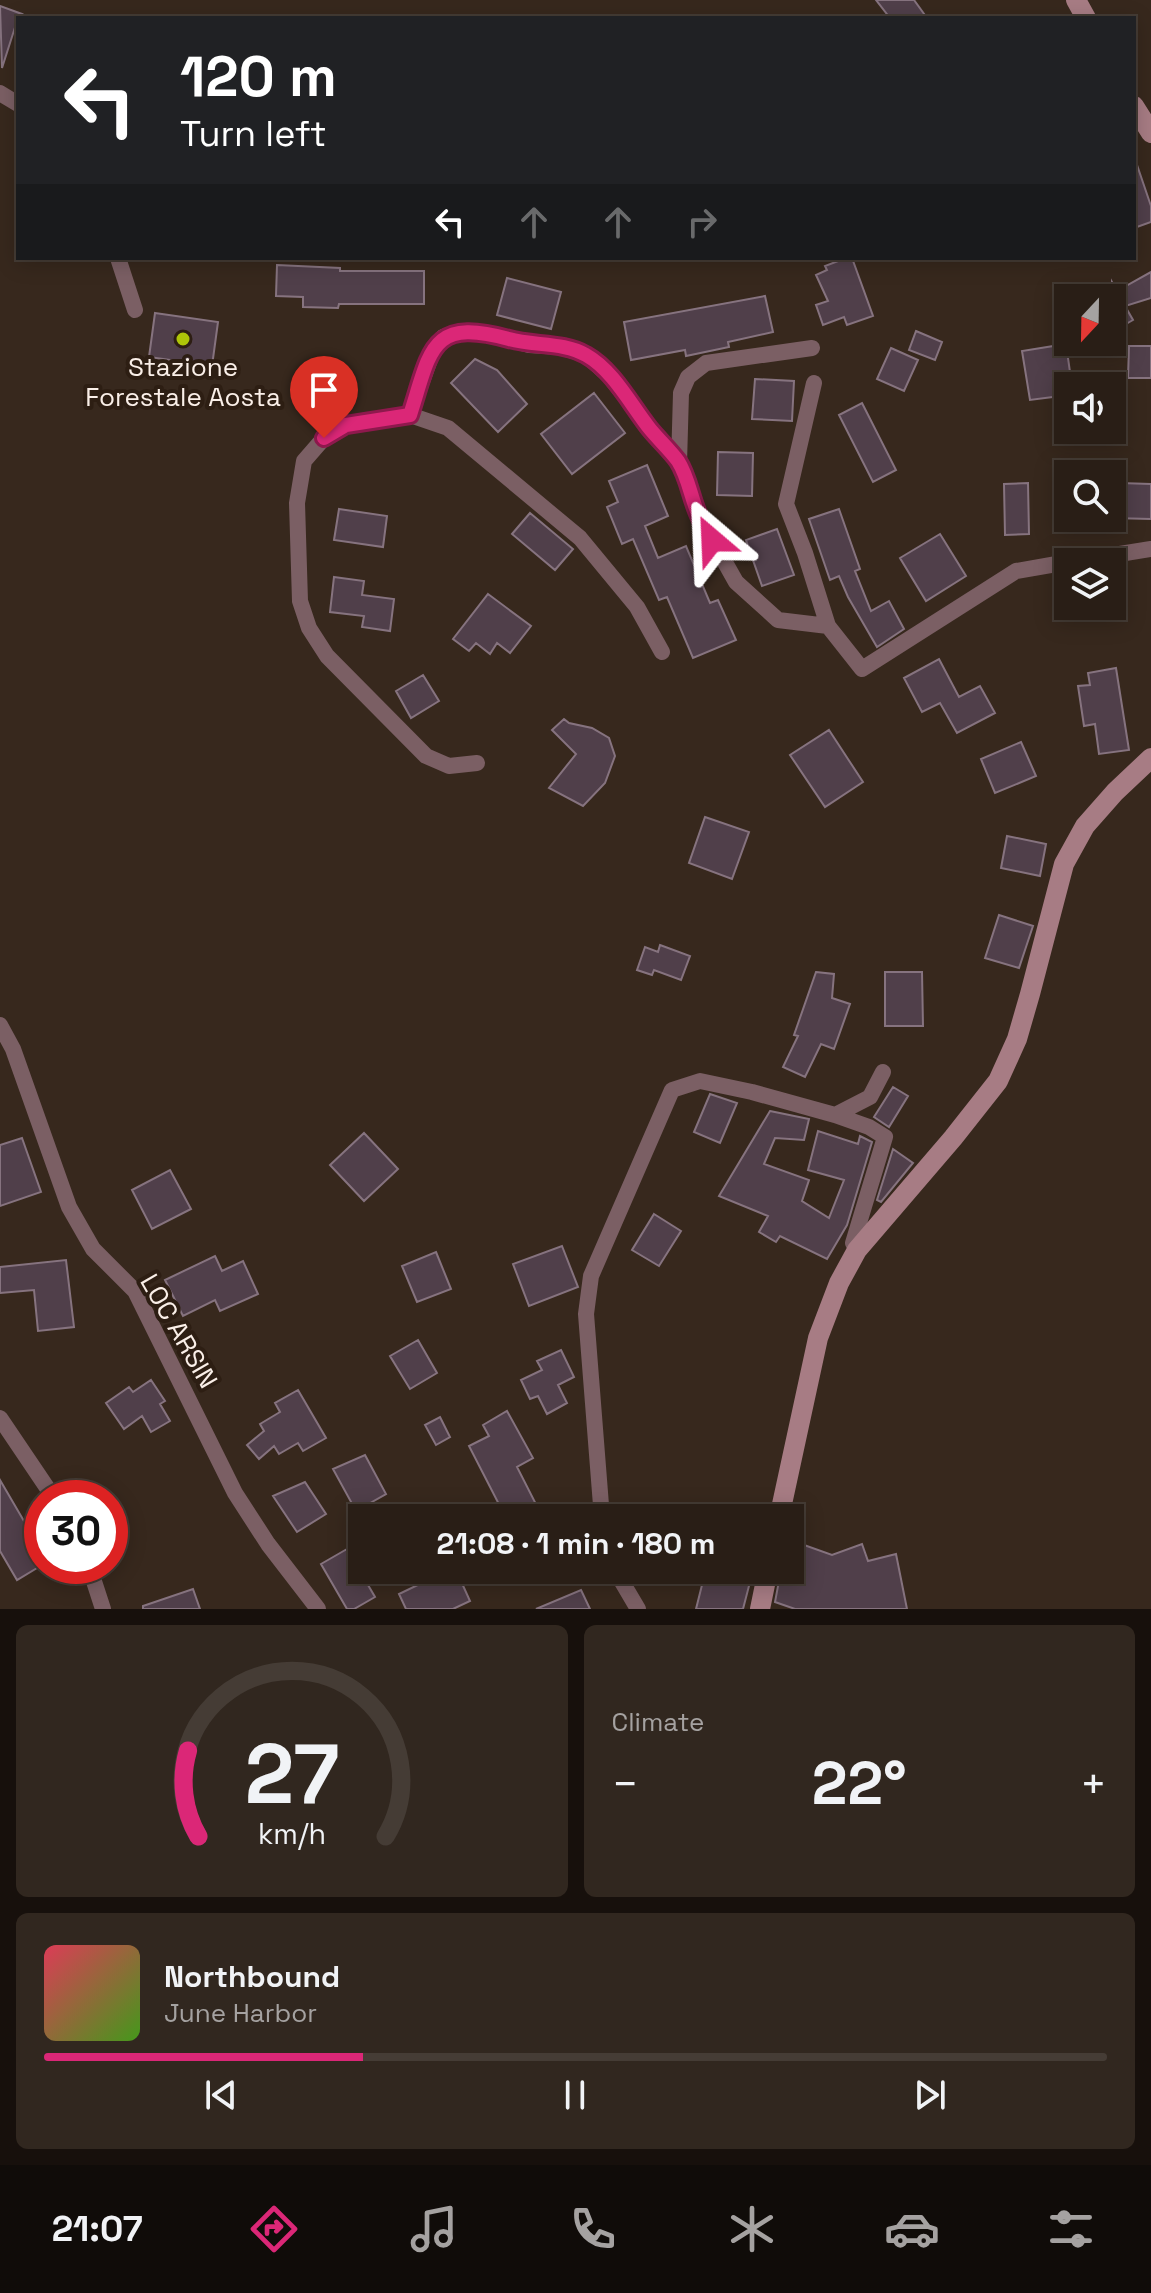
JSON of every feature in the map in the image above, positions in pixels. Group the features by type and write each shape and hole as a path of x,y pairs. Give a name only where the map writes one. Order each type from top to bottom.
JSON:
{"main road":[{"path":"1136,109 1151,133"},
{"path":"782,1504 818,1338 839,1283 857,1250 998,1081 1017,1039 1064,864 1085,826 1151,758"},
{"path":"760,1609 765,1584"}],"street":[{"path":"119,260 135,310"},
{"path":"410,415 424,371 443,337 462,331 486,333 529,345 560,347 586,355 608,375 679,463 700,518 736,582 778,620 828,626"},
{"path":"679,463 681,393 688,377 706,363 812,348"},
{"path":"814,383 786,504 828,626 862,669 1016,571 1054,565"},
{"path":"477,763 449,766 426,756 327,656 309,628 300,601 297,503 304,461 324,438 346,425 410,415 448,428 580,538 637,607 662,652"},
{"path":"1126,553 1151,549"},
{"name":"LOC ARSIN","path":"0,1025 13,1049 69,1207 93,1249 135,1291 235,1493 268,1544 318,1609"},
{"path":"835,1115 870,1097 883,1072"},
{"path":"601,1504 586,1314 591,1276 672,1090 700,1081 752,1092 835,1115 869,1127 885,1137 857,1226 853,1243 857,1250"},
{"path":"0,1418 42,1480"},
{"path":"95,1584 103,1609"},
{"path":"623,1584 638,1609"}],"building":[{"path":"876,0 914,0 926,16 888,16"},
{"path":"0,6 22,14 16,16 2,68"},
{"path":"1136,165 1151,206 1151,222 1136,227"},
{"path":"841,260 853,260 873,316 847,325 844,317 823,325 816,305 828,301 816,275 827,270 825,266"},
{"path":"277,265 340,268 340,271 424,271 424,304 303,307 303,297 276,296"},
{"path":"1151,272 1151,298 1126,306 1126,286"},
{"path":"507,278 561,292 551,329 497,315"},
{"path":"765,296 773,332 728,342 729,347 686,356 685,350 631,360 624,322"},
{"path":"1126,308 1133,320 1126,324"},
{"name":"Stazione Forestale Aosta","path":"155,313 218,322 212,366 149,357"},
{"path":"916,331 942,342 935,360 909,350"},
{"path":"1054,346 1054,356 1068,356 1070,372 1054,372 1054,397 1030,400 1022,351"},
{"path":"1129,346 1151,346 1151,378 1128,378"},
{"path":"891,348 918,360 904,391 877,379"},
{"path":"475,359 497,370 527,404 498,432 451,383"},
{"path":"755,379 794,381 792,421 752,419"},
{"path":"594,393 625,433 572,474 541,434"},
{"path":"862,403 896,470 873,482 839,415"},
{"path":"718,452 753,453 752,496 717,495"},
{"path":"647,465 668,516 645,526 658,558 686,546 710,603 718,600 736,640 693,658 667,597 659,600 633,539 622,544 607,507 618,502 609,481"},
{"path":"1028,483 1029,534 1005,535 1004,484"},
{"path":"1126,483 1151,484 1151,519 1126,518"},
{"path":"339,509 387,516 383,547 334,540"},
{"path":"839,509 860,569 855,571 871,611 889,601 904,629 877,647 839,576 830,580 809,519"},
{"path":"530,513 573,549 555,570 512,534"},
{"path":"777,529 794,575 762,586 746,540"},
{"path":"940,534 966,576 926,601 900,558"},
{"path":"334,577 364,581 362,595 394,599 390,631 362,627 364,616 330,612"},
{"path":"488,594 531,626 510,653 497,643 490,654 476,643 469,651 453,639"},
{"path":"939,659 959,697 980,686 995,713 957,733 940,703 922,712 904,678"},
{"path":"1116,668 1129,750 1099,754 1095,724 1084,726 1078,686 1090,685 1088,673"},
{"path":"423,675 439,701 411,718 396,691"},
{"path":"564,719 592,728 609,738 615,756 605,783 583,806 549,788 576,754 552,730"},
{"path":"829,730 863,782 825,807 790,755"},
{"path":"1021,742 1036,776 995,793 981,759"},
{"path":"705,817 749,832 732,879 689,863"},
{"path":"1007,836 1046,844 1040,876 1001,868"},
{"path":"999,915 1033,926 1019,968 985,958"},
{"path":"660,945 690,956 681,980 654,970 652,975 637,970 645,947 658,952"},
{"path":"816,972 834,974 832,998 850,1004 834,1049 821,1044 805,1077 783,1067 798,1036 794,1035"},
{"path":"885,972 922,972 923,1026 885,1026"},
{"path":"893,1087 908,1096 889,1127 874,1117"},
{"path":"710,1094 737,1103 720,1143 694,1132"},
{"path":"770,1111 809,1119 804,1140 775,1138 764,1164 809,1180 802,1201 829,1218 844,1180 808,1170 818,1131 858,1144 860,1136 872,1142 847,1225 827,1259 780,1236 776,1242 759,1232 768,1216 719,1196"},
{"path":"364,1133 398,1169 364,1201 330,1165"},
{"path":"22,1138 41,1192 0,1206 0,1145"},
{"path":"893,1149 913,1163 881,1202 877,1200"},
{"path":"170,1170 191,1209 152,1229 132,1190"},
{"path":"654,1214 681,1231 659,1266 632,1250"},
{"path":"562,1246 578,1287 529,1306 513,1264"},
{"path":"436,1252 451,1289 417,1302 402,1266"},
{"path":"215,1256 222,1271 243,1261 258,1294 220,1311 215,1300 183,1316 165,1280"},
{"path":"66,1260 74,1327 38,1331 34,1290 0,1293 0,1267"},
{"path":"418,1340 437,1373 410,1389 390,1356"},
{"path":"561,1350 574,1377 558,1385 567,1403 547,1414 538,1396 530,1399 521,1380 542,1370 537,1361"},
{"path":"151,1380 165,1401 160,1404 170,1421 151,1432 142,1416 124,1429 106,1403 129,1387 133,1392"},
{"path":"298,1390 326,1438 303,1451 298,1443 279,1454 274,1446 259,1459 247,1445 264,1431 260,1424 280,1412 275,1403"},
{"path":"507,1411 533,1458 517,1467 536,1504 499,1504 469,1446 489,1436 483,1425"},
{"path":"440,1417 450,1437 436,1445 425,1425"},
{"path":"365,1455 386,1494 368,1504 352,1504 333,1469"},
{"path":"0,1480 24,1521 24,1576 17,1580 0,1551"},
{"path":"305,1482 326,1514 297,1532 273,1496"},
{"path":"862,1544 868,1561 896,1554 907,1609 795,1609 775,1602 778,1584 804,1584 804,1545 832,1555"},
{"path":"347,1549 348,1584 367,1584 375,1597 354,1609 347,1609 321,1564"},
{"path":"420,1584 462,1584 470,1601 453,1609 406,1609 399,1594"},
{"path":"702,1584 749,1584 743,1609 696,1609"},
{"path":"193,1589 200,1609 143,1609 143,1606"},
{"path":"581,1590 590,1609 536,1609"}],"place":[{"name":"Stazione Forestale Aosta","path":"183,339"}],"route":[{"path":"324,438 346,425 410,415 424,371 443,337 462,331 486,333 529,345 560,347 586,355 608,375 679,463 712,540"}]}
